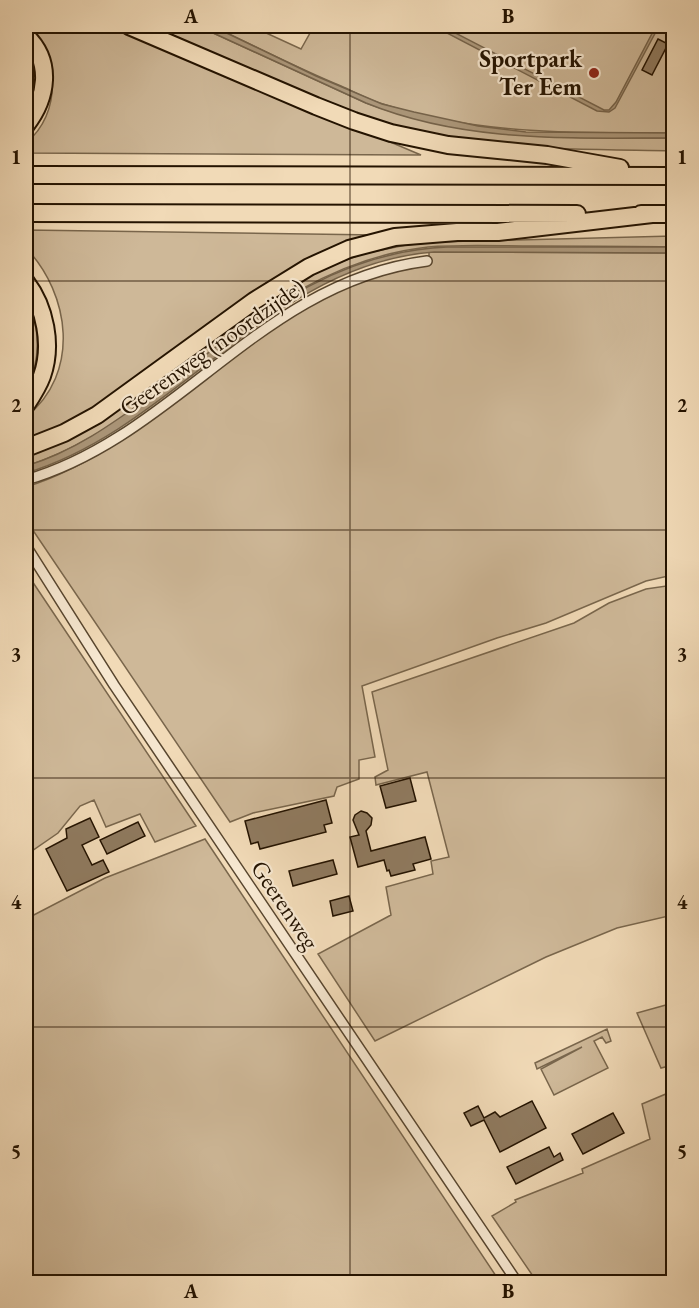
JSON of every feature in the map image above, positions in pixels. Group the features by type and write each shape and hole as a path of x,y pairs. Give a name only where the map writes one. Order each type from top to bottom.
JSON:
{"highway":[{"path":"129,26 316,106 392,133 448,145 547,155 670,176"},
{"path":"26,36 41,60 44,77 38,109 26,125"},
{"path":"26,176 670,176"},
{"path":"26,213 674,214"},
{"path":"26,448 64,433 97,415 262,296 309,267 349,249 395,237 457,232 498,232 652,214"},
{"path":"26,282 33,292 44,320 47,338 42,376 26,405"}],"street":[{"name":"Geerenweg (noordzijde)","path":"26,480 51,472 104,446 251,338 308,301 357,277 403,264 427,261"},
{"name":"Geerenweg","path":"26,546 121,695 518,1282"}],"shaded area":[{"path":"27,26 116,26 139,33 421,155 26,153 26,143 38,131 46,117 51,101 52,84 51,68 46,52 38,38"},
{"path":"151,26 198,26 366,103 404,115 480,131 518,135 673,138 673,151 500,145 432,135 398,127 335,106"},
{"path":"198,26 212,26 316,76 382,104 414,112 478,126 526,132 673,133 673,138 518,136 441,125 403,116 366,103"},
{"path":"212,26 251,26 301,49 314,26 673,26 673,133 527,130 454,122 418,114 367,98"},
{"path":"438,26 442,26 604,110 609,110 616,102 656,26 659,26 615,108 609,112 597,111 443,31"},
{"path":"26,230 378,235 345,244 83,418 26,443 26,417 44,399 55,378 62,356 63,333 60,310 52,288 41,267 26,248"},
{"path":"673,236 673,247 441,246 411,249 362,262 315,282 265,311 167,386 100,432 64,451 26,466 26,456 64,442 85,430 274,296 320,270 362,254 435,242"},
{"path":"447,247 673,247 674,253 434,252 376,263 322,285 272,315 130,421 80,451 26,473 26,466 60,453 107,427 220,344 289,297 325,278 363,263 403,252"},
{"path":"429,252 673,253 673,575 646,581 546,623 362,686 375,757 359,760 359,779 337,787 334,796 253,813 230,822 26,520 26,487 64,472 101,453 137,430 309,305 337,290 429,263"},
{"path":"26,299 37,332 37,356 26,389"},
{"path":"26,572 196,826 155,842 140,814 106,827 94,800 80,806 58,833 26,855"},
{"path":"673,585 673,915 617,928 546,957 375,1041 318,954 391,915 386,887 433,874 431,861 449,857 427,772 376,785 375,777 388,770 372,692 574,623 609,603 646,589"},
{"path":"205,839 500,1282 26,1282 26,919 105,878"},
{"path":"673,1003 673,1065 661,1068 637,1013"},
{"path":"607,1029 611,1041 606,1043 602,1037 594,1041 608,1068 554,1095 541,1069 582,1047 537,1069 535,1063"},
{"path":"673,1091 673,1277 660,1282 537,1282 492,1216 516,1202 515,1200 583,1173 582,1169 650,1139 642,1104"}],"building":[{"path":"658,39 668,44 652,75 642,70"},
{"path":"410,778 416,801 386,808 380,786"},
{"path":"326,800 332,823 324,825 326,832 260,849 258,842 251,844 245,821"},
{"path":"361,811 372,818 371,825 366,831 371,851 425,837 431,859 413,864 415,870 391,876 384,860 358,867 350,837 359,835 353,820 355,815"},
{"path":"90,818 99,837 82,845 92,865 103,860 109,872 67,891 46,849 67,838 66,829"},
{"path":"138,822 145,836 107,854 100,840"},
{"path":"333,860 337,874 293,886 289,871"},
{"path":"349,896 353,911 333,916 330,901"},
{"path":"532,1101 546,1128 500,1152 484,1120 471,1126 464,1113 478,1106 484,1118 495,1112 500,1117"},
{"path":"613,1113 624,1133 583,1154 572,1134"},
{"path":"549,1147 554,1157 560,1153 563,1160 516,1184 507,1167"}],"place":[{"name":"Sportpark Ter Eem","path":"594,73"}]}
